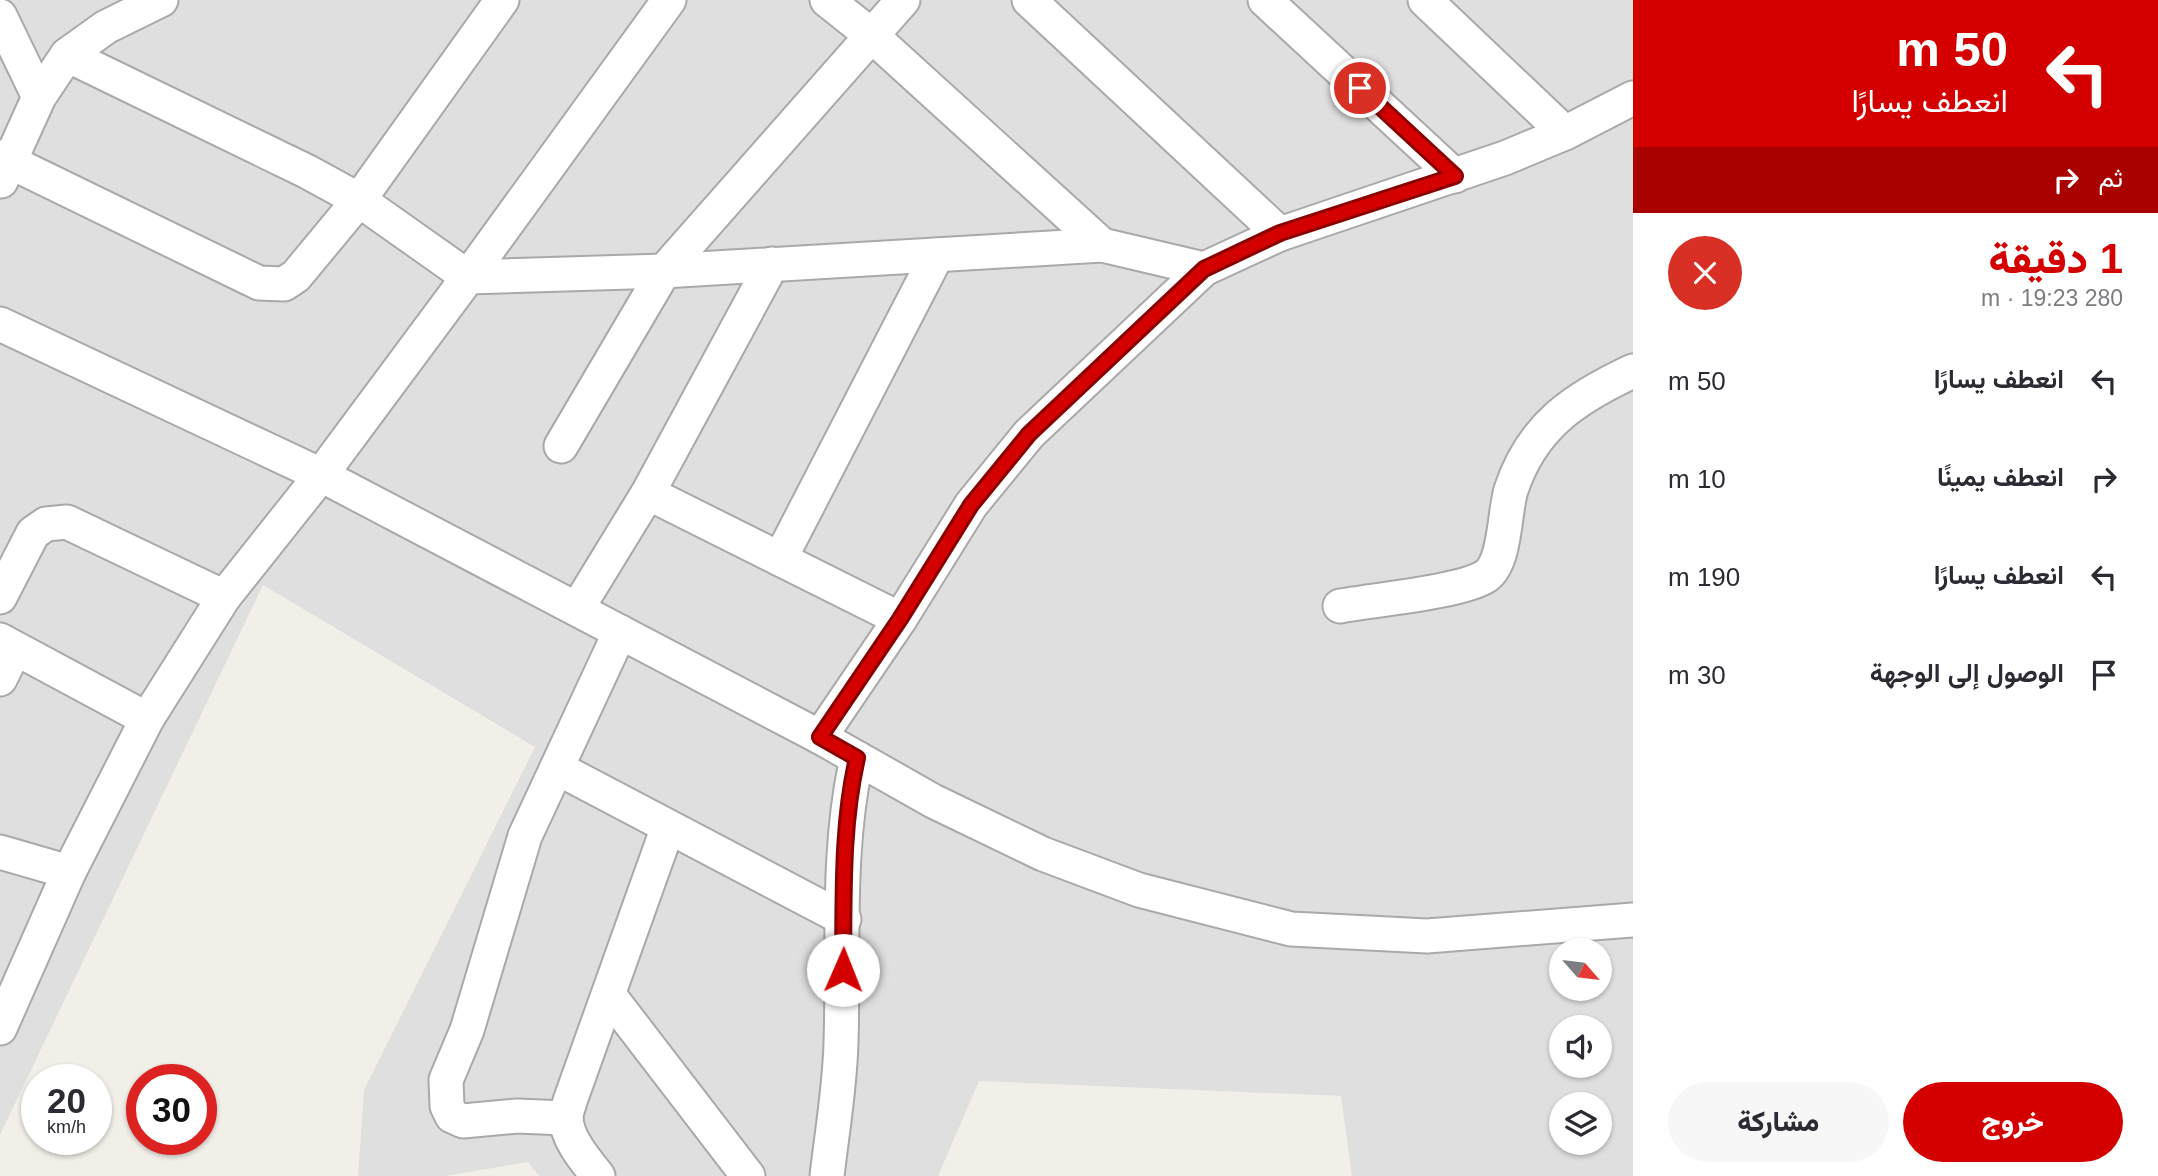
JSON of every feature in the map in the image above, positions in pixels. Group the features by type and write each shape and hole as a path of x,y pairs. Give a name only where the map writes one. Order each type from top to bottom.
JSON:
{"street":[{"path":"162,0 106,27 67,55 39,97 4,168 259,283 275,285 284,284 296,276 359,200 502,0"},
{"path":"0,1028 68,872 147,719 224,597 321,474 468,277 669,0"},
{"path":"827,0 871,35 1102,245"},
{"path":"561,446 664,271 903,0"},
{"path":"1029,0 1280,233"},
{"path":"1265,0 1455,176"},
{"path":"1424,0 1565,133"},
{"path":"0,16 39,97"},
{"path":"67,55 308,172 359,200 468,277 664,271 1102,245 1204,269"},
{"path":"820,737 900,619 971,505 1029,434 1204,269 1280,233 1455,176 1565,133 1633,97"},
{"path":"780,559 937,255"},
{"path":"578,609 648,492 772,264"},
{"path":"0,324 321,474 820,737 933,801 1043,854 1139,890 1291,929 1427,936 1633,920"},
{"path":"1340,606 1442,589 1484,578 1496,563 1511,491 1527,453 1561,411 1633,371"},
{"path":"648,492 900,619"},
{"path":"0,597 33,533 46,524 67,522 224,597"},
{"path":"566,1118 517,1116 463,1121 452,1116 447,1106 446,1080 467,1030 526,836 620,632"},
{"path":"0,679 8,644 147,719"},
{"path":"827,1176 841,1046 844,838 849,792 857,758"},
{"path":"557,768 844,919"},
{"path":"598,1176 583,1157 569,1130 566,1118 569,1101 668,828"},
{"path":"0,852 68,872"},
{"path":"609,995 748,1176"}],"shaded area":[{"path":"0,0 1633,0 1633,1176 1352,1176 1341,1096 979,1081 938,1176 539,1176 528,1162 446,1176 358,1176 364,1090 535,747 263,585 34,1064 21,1064 21,1091 0,1135"}],"route":[{"path":"843,970 844,838 849,792 857,758 820,737 900,619 971,505 1029,434 1204,269 1280,233 1455,176 1360,88"}]}
